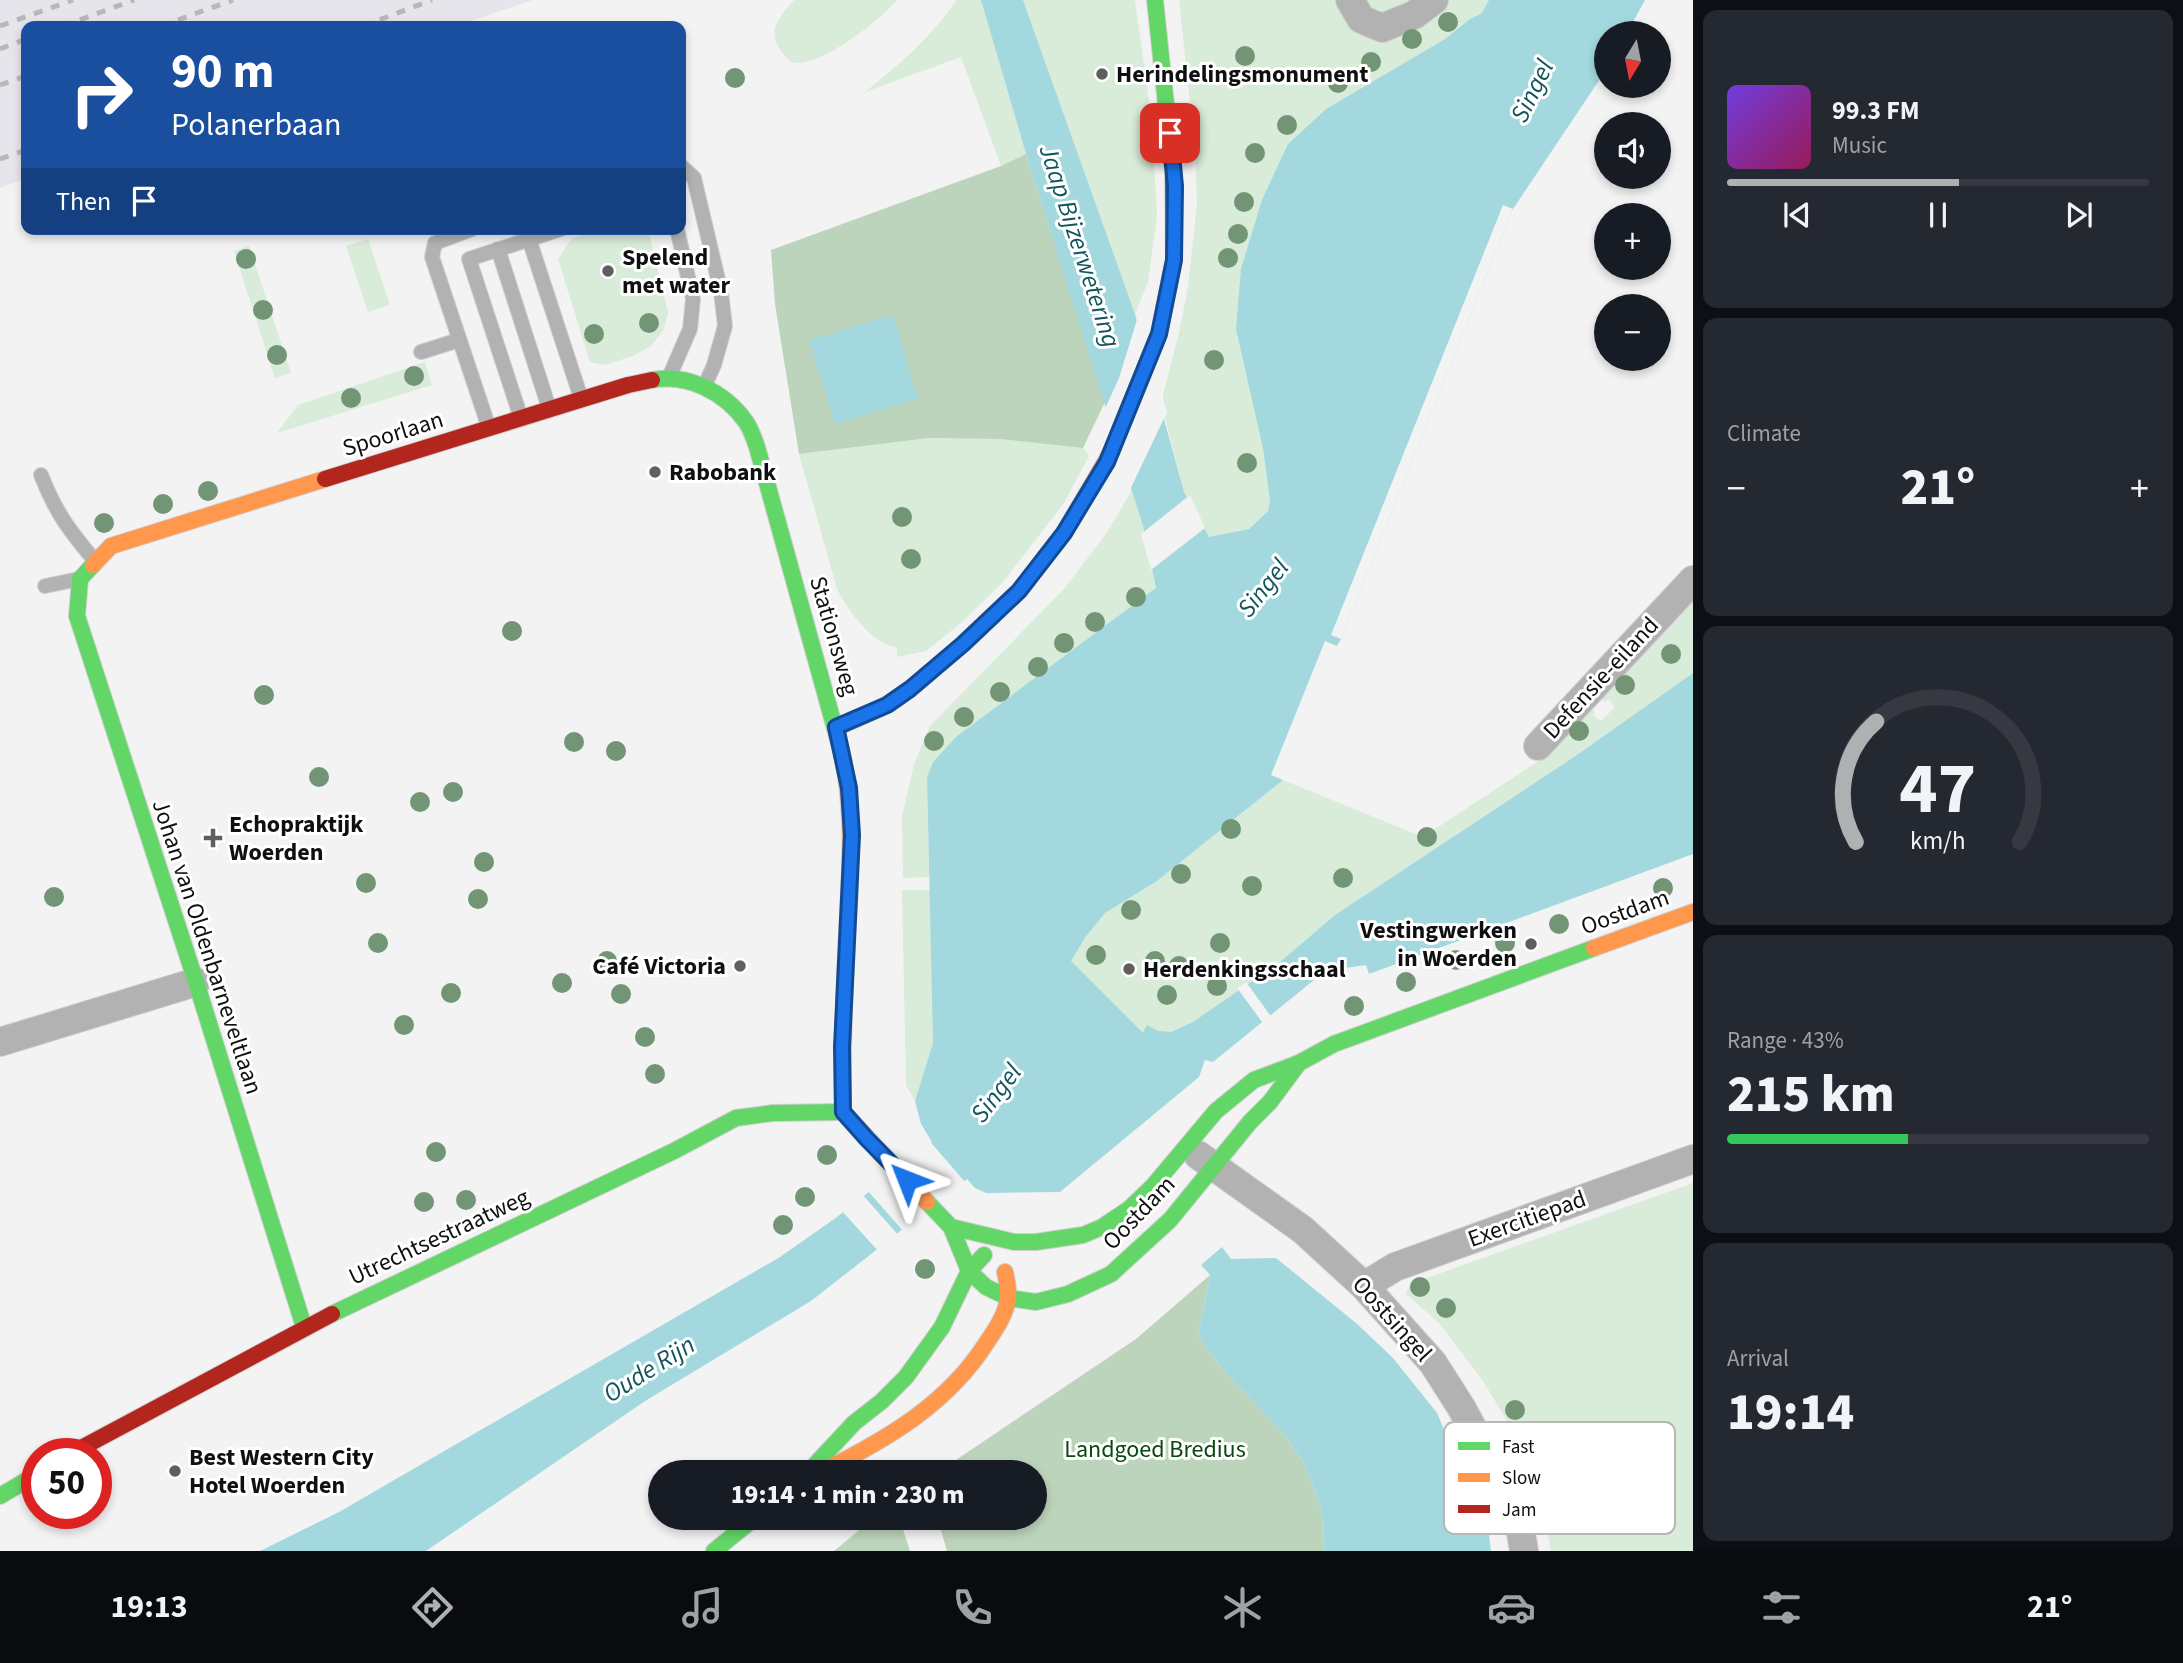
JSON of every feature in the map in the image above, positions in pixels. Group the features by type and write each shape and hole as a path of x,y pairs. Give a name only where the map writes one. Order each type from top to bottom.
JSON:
{"main road":[{"path":"836,727 887,705 910,689 1019,591 1064,533 1107,462 1159,334 1174,260 1175,186 1155,0"},
{"name":"Spoorlaan","path":"80,579 111,546 628,385 669,377 704,386 730,404"},
{"name":"Stationsweg","path":"730,404 747,423 757,447 836,727 849,788 852,835 842,1047 843,1112"},
{"name":"Johan van Oldenbarneveltlaan","path":"80,579 76,616 196,982 304,1327"},
{"name":"Oostdam","path":"1001,1239 1014,1242 1049,1241 1083,1235 1102,1227 1129,1209 1153,1186 1216,1111 1254,1080 1299,1063 1335,1044 1693,912"},
{"name":"Oostdam","path":"969,1271 986,1287 1009,1298 1037,1302 1068,1294 1111,1274 1170,1220 1250,1122 1270,1102 1299,1063"},
{"path":"843,1112 951,1227 969,1271"},
{"name":"Utrechtsestraatweg","path":"100,1438 304,1327 674,1151 736,1118 773,1113 843,1112"},
{"path":"951,1227 1001,1239"},
{"path":"821,1460 854,1423 906,1377 942,1327 969,1271 1001,1239"},
{"path":"845,1460 914,1421 943,1397 982,1352 1009,1298 1001,1239"},
{"path":"0,1496 21,1484"},
{"path":"714,1551 740,1530"}],"street":[{"path":"1350,0 1361,19 1382,28 1414,15 1434,0"},
{"name":"Defensie-eiland","path":"1538,746 1693,580"},
{"path":"0,1042 196,982"},
{"name":"Oostsingel","path":"1186,1147 1303,1230 1364,1286 1433,1363 1469,1422"},
{"name":"Exercitiepad","path":"1364,1286 1395,1267 1693,1159"}],"lane":[{"path":"686,171 694,178 721,292 725,326 714,365 704,386"},
{"path":"456,235 435,243 432,257 489,429"},
{"path":"521,418 469,259 542,235"},
{"path":"669,377 690,329 693,299 678,235"},
{"path":"529,239 581,400"},
{"path":"498,249 550,410"},
{"path":"421,352 459,340"},
{"path":"41,474 59,515 96,562"},
{"path":"45,586 80,579"}],"shaded area":[{"path":"0,0 533,0 471,21 21,21 21,180 0,188"}],"green space":[{"path":"794,0 897,0 878,18 836,49 798,63 785,56 779,48 775,33 778,20"},
{"path":"956,0 981,0 1026,154 1001,166 961,57 865,92 915,49 937,26"},
{"path":"1023,0 1135,0 1151,116 1157,216 1148,282 1135,314"},
{"path":"1179,0 1489,0 1482,13 1445,39 1326,109 1288,144 1263,448 1270,501 1268,511 1249,529 1208,537 1184,492 1161,403 1188,287 1197,204 1195,149"},
{"path":"1026,154 1105,402 1083,448 999,439 929,438 799,454 775,304 771,250 1001,166"},
{"path":"582,235 649,235 668,313 663,331 650,347 605,365 590,362 558,259 571,239"},
{"path":"368,239 390,305 368,312 346,246"},
{"path":"249,246 291,373 275,378 234,251"},
{"path":"425,362 432,385 277,433 298,405"},
{"path":"929,438 999,439 1083,448 1089,456 1064,503 1003,582 961,623 926,651 897,657 897,647 879,641 862,626 837,589 799,454"},
{"path":"1132,490 1143,526 1156,589 957,736 927,778 929,877 903,878 902,816 914,764 930,726 1064,589 1106,534"},
{"path":"1693,596 1693,673 1574,757 1335,915 1280,962 1193,1022 1171,1032 1144,1034 1070,961 1086,935 1105,913 1157,881 1283,780 1423,837 1540,760 1590,707 1595,712 1593,715 1601,721 1615,707 1608,699 1605,702 1599,697"},
{"path":"902,890 930,890 933,1043 915,1101 906,1085"},
{"path":"1693,1183 1693,1551 1551,1551 1548,1534 1675,1534 1675,1422 1508,1422 1483,1381 1440,1324 1406,1294 1410,1284"},
{"name":"Landgoed Bredius","path":"1210,1275 1198,1335 1230,1377 1278,1427 1297,1452 1311,1479 1320,1508 1323,1551 947,1551 941,1530 1047,1530 1047,1460 956,1460 1136,1339"},
{"path":"859,1530 903,1530 910,1551 834,1551"}],"water":[{"path":"981,0 1023,0 1135,314 1184,492 1209,537 1249,529 1268,511 1270,501 1263,448 1236,329 1241,269 1262,200 1288,144 1326,109 1445,39 1482,13 1489,0 1645,0 1634,21 1594,21 1594,88 1513,209 1341,639 1337,646 1325,641 1271,775 1283,780 1157,881 1105,913 1086,936 1071,961 1143,1033 1147,1025 1158,1031 1171,1032 1193,1022 1280,962 1335,915 1574,757 1693,673 1693,854 1369,974 1366,965 1325,971 1213,1062 1205,1060 1199,1077 1060,1192 986,1193 975,1188 967,1179 811,1301 645,1401 426,1551 260,1551 339,1512 780,1257 837,1217 932,1142 921,1124 915,1101 933,1043 927,778 933,762 957,736 1156,588 1143,526 1026,154"},
{"path":"893,315 918,399 835,424 809,340"},
{"path":"1222,1247 1231,1259 1276,1258 1356,1323 1393,1358 1437,1413 1444,1429 1444,1534 1489,1534 1491,1551 1323,1551 1320,1508 1311,1479 1297,1452 1278,1427 1219,1364 1198,1335 1210,1275 1201,1265"}],"pier":[{"path":"1503,205 1513,209 1341,639 1331,635"},
{"path":"1139,313 1167,412 1129,492 1104,411 1119,378"},
{"path":"1190,495 1205,528 1151,570 1141,534"},
{"path":"1246,982 1273,1019 1265,1026 1237,988"},
{"path":"927,1138 965,1182 904,1232 867,1190 928,1141"},
{"path":"862,1194 899,1236 879,1252 842,1211"}],"railway":[{"path":"0,26 73,0"},
{"path":"77,21 134,0"},
{"path":"175,21 233,0"},
{"path":"376,21 432,0"},
{"path":"0,49 21,41"},
{"path":"0,85 21,78"},
{"path":"0,159 21,152"}],"traffic: fast":[{"path":"1155,0 1173,171"},
{"path":"652,380 678,379 704,387 727,402 746,422 757,447 842,754"},
{"path":"93,565 80,579 77,616 304,1327"},
{"path":"951,1227 1014,1242 1036,1242 1083,1235 1102,1227 1129,1209 1153,1186 1216,1111 1254,1080 1299,1063 1334,1044 1594,948"},
{"path":"927,1202 951,1227 969,1271 986,1287 1009,1298 1036,1302 1068,1294 1111,1274 1170,1220 1250,1122 1270,1102 1299,1063"},
{"path":"332,1314 674,1151 736,1118 773,1113 843,1112"},
{"path":"820,1460 854,1423 906,1377 942,1327 969,1271 984,1255"},
{"path":"0,1496 21,1484"},
{"path":"714,1551 740,1530"}],"traffic: slow":[{"path":"836,728 887,705 910,689 1019,591 1064,533 1111,452"},
{"path":"93,565 111,546 325,479"},
{"path":"842,754 849,799 850,844 843,1112 927,1202"},
{"path":"1594,948 1693,912"},
{"path":"844,1460 914,1418 954,1384 1003,1316 1008,1295 1005,1272"}],"traffic: jam":[{"path":"1111,452 1159,334 1174,260 1173,171"},
{"path":"325,479 628,385 652,380"},
{"path":"100,1438 332,1314"}],"place":[{"name":"Herindelingsmonument","path":"1102,74"},
{"name":"Spelend met water","path":"608,271"},
{"name":"Rabobank","path":"655,472"},
{"name":"Echopraktijk Woerden","path":"213,838"},
{"name":"Vestingwerken in Woerden","path":"1531,944"},
{"name":"Café Victoria","path":"740,966"},
{"name":"Herdenkingsschaal","path":"1129,969"},
{"name":"Best Western City Hotel Woerden","path":"175,1471"}],"route":[{"path":"907,1180 843,1112 842,1047 852,835 849,788 836,727 887,705 910,689 1019,591 1064,533 1107,462 1159,334 1174,260 1175,186 1170,133"}],"water label":[{"name":"Singel","path":"1532,91"},
{"name":"Jaap Bijzerwetering","path":"1080,246"},
{"name":"Singel","path":"1263,588"},
{"name":"Singel","path":"996,1093"},
{"name":"Oude Rijn","path":"649,1369"}]}
